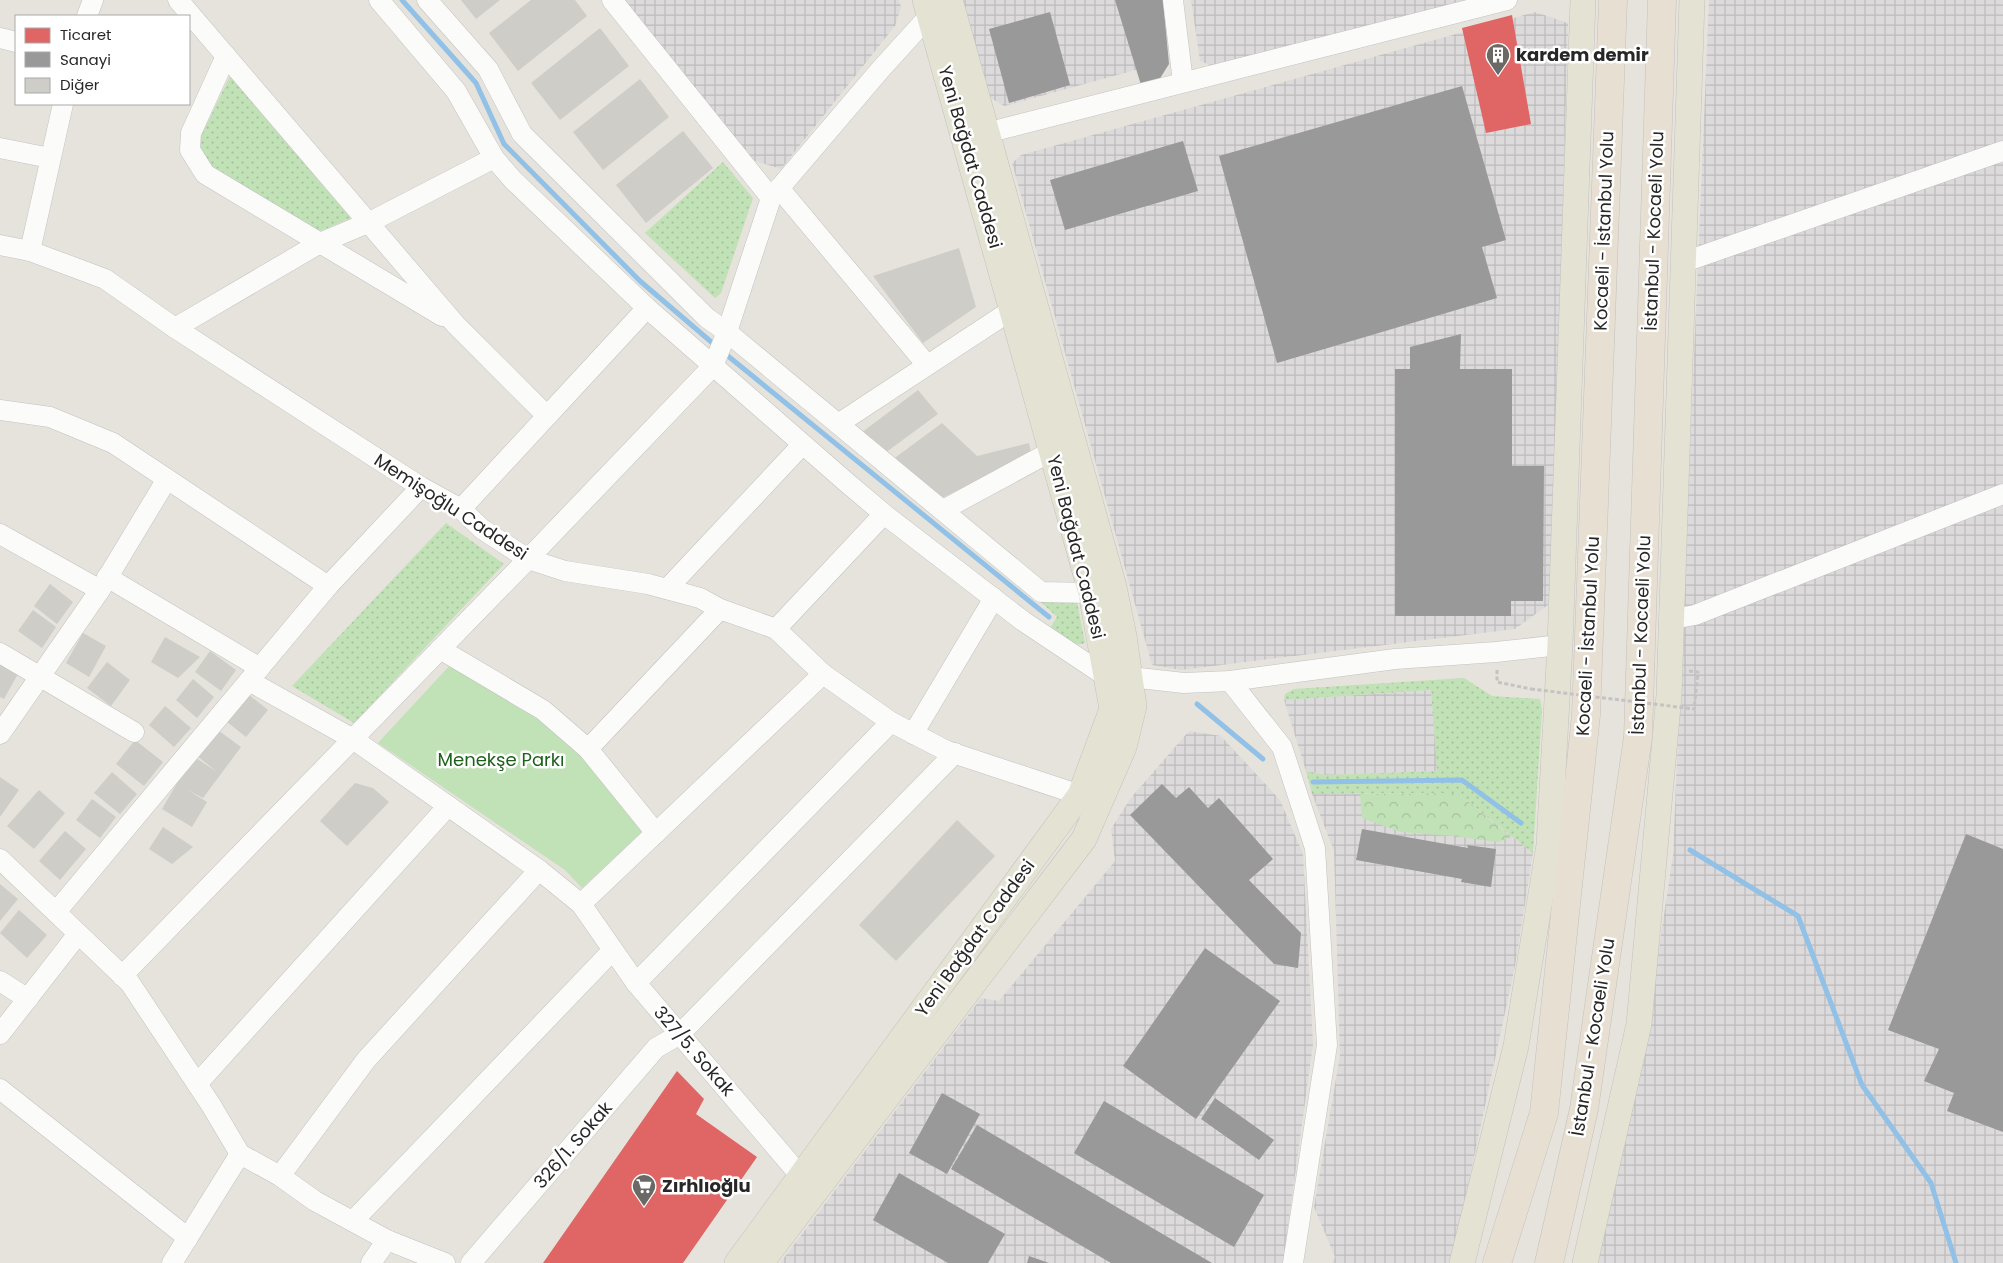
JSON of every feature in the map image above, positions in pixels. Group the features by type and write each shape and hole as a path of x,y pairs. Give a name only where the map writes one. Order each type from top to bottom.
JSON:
{"highway":[{"name":"Kocaeli - İstanbul Yolu","path":"1497,1263 1544,1113 1586,715 1613,0"},
{"name":"İstanbul - Kocaeli Yolu","path":"1549,1263 1584,1109 1638,737 1662,0"}],"main road":[{"name":"Yeni Bağdat Caddesi","path":"761,1263 808,1184 1080,795 1112,709 1118,677 1114,587 950,0"},
{"path":"1462,1263 1516,1046 1549,845 1560,645 1583,0"},
{"path":"1585,1263 1639,1024 1669,695 1692,0"},
{"name":"Yeni Bağdat Caddesi","path":"736,1263 808,1184 1084,839 1124,747 1134,706 1118,677 1091,592 928,8"}],"street":[{"path":"87,15 92,0"},
{"path":"178,0 370,222 456,325 547,416"},
{"path":"379,0 456,90 494,158 513,180 647,308 720,349 838,424 1042,592 1091,592"},
{"path":"427,0 488,70 522,134 707,318 720,349 802,446 884,514 1023,621 1118,677 1184,682 1230,681 1395,659 1496,652 1560,645"},
{"path":"612,0 775,193 927,365"},
{"path":"1173,0 1183,82"},
{"path":"986,133 1507,0"},
{"path":"122,976 528,559 720,349 775,193 880,70 928,8"},
{"path":"0,38 15,42"},
{"path":"226,56 192,133 190,150 205,174 456,325"},
{"path":"30,251 63,105"},
{"path":"0,148 50,158"},
{"path":"1684,262 2003,151"},
{"path":"175,328 320,243 370,222 494,158"},
{"name":"Memişoğlu Caddesi","path":"0,245 30,251 105,279 175,328 421,487 461,509 482,529 528,559 565,571 648,584 700,598 720,608 776,629 823,674 891,722 955,753 1080,795"},
{"path":"461,509 647,308"},
{"path":"838,424 1013,308"},
{"path":"0,410 50,417 113,443 328,586"},
{"path":"667,589 802,446"},
{"path":"942,510 1052,451"},
{"path":"0,734 104,584 167,479"},
{"path":"56,912 328,586 421,487"},
{"path":"1672,619 1695,615 2003,494"},
{"path":"776,629 884,514"},
{"name":"327/5. Sokak","path":"0,534 104,584 254,675 353,738 539,870 581,904 636,983 808,1184"},
{"path":"914,734 994,598"},
{"path":"588,749 720,608"},
{"path":"440,649 543,710 588,749 656,833"},
{"path":"0,653 134,732"},
{"path":"581,904 823,674"},
{"path":"1230,681 1282,747 1315,848 1327,1045 1293,1263"},
{"path":"636,983 891,722"},
{"name":"326/1. Sokak","path":"471,1263 656,1048 680,1034 955,753"},
{"path":"197,1084 448,806"},
{"path":"0,860 130,983 197,1084 240,1154 280,1176 315,1201 387,1240 445,1263"},
{"path":"280,1176 366,1060 539,870"},
{"path":"0,1034 78,934"},
{"path":"353,1221 612,950"},
{"path":"0,981 28,998"},
{"path":"0,1089 188,1238"},
{"path":"172,1263 240,1154"},
{"path":"371,1263 387,1240"}],"path":[{"path":"1497,682 1531,689 1694,709 1698,672"}],"shaded area":[{"path":"625,0 899,0 901,7 895,26 781,169 752,160"},
{"path":"960,0 1156,0 1143,68 1004,106 989,97"},
{"path":"1191,0 1475,0 1218,68 1200,61"},
{"path":"1709,0 2003,0 2003,1263 1590,1263 1639,1081 1673,855"},
{"path":"1535,12 1568,23 1552,602 1515,629 1181,670 1152,665 1012,163 1021,155"},
{"path":"1431,690 1438,771 1326,775 1306,771 1284,700"},
{"path":"1189,731 1221,736 1280,800 1303,854 1313,1044 1283,1263 780,1263 981,998 999,1001 1115,861 1111,829 1130,799"},
{"path":"1457,793 1533,853 1515,966 1455,1246 1450,1263 1332,1263 1335,1257 1314,1207 1340,1055 1334,851 1312,794"}],"green space":[{"path":"230,76 351,218 318,232 212,166 200,148 201,136"},
{"path":"723,162 753,198 721,293 715,298 645,233"},
{"path":"446,523 504,564 354,723 292,686"},
{"path":"1041,602 1077,602 1085,643 1071,643 1049,630 1057,617"},
{"name":"Menekşe Parkı","path":"451,664 537,718 584,755 643,831 582,888 565,870 378,743"},
{"path":"1464,678 1492,696 1540,699 1542,710 1533,853 1457,793 1312,794 1306,771 1326,775 1437,771 1431,690 1284,700 1285,694 1294,689"},
{"path":"1457,793 1511,837 1498,842 1401,832 1362,818 1360,794"}],"building: Ticaret":[{"name":"kardem demir","path":"1512,15 1531,124 1486,133 1462,28"},
{"path":"677,1071 704,1099 696,1114 757,1157 683,1263 543,1263"}],"building: Sanayi":[{"path":"1115,0 1163,0 1169,64 1159,80 1141,85"},
{"path":"1050,12 1070,85 1009,103 989,29"},
{"path":"1462,86 1506,240 1482,247 1497,298 1277,363 1219,156"},
{"path":"1183,141 1198,191 1065,230 1050,180"},
{"path":"1461,334 1460,369 1512,369 1512,466 1544,466 1543,601 1511,601 1511,616 1395,616 1395,369 1410,369 1410,347"},
{"path":"1162,784 1176,798 1189,787 1208,808 1219,798 1273,859 1249,880 1301,933 1298,968 1274,964 1130,815"},
{"path":"1362,829 1468,848 1467,845 1496,849 1491,887 1461,882 1462,879 1356,860"},
{"path":"1966,834 2003,849 2003,1132 1947,1111 1954,1093 1924,1081 1939,1049 1888,1030"},
{"path":"1205,948 1280,1001 1196,1119 1123,1066"},
{"path":"942,1093 980,1114 947,1174 909,1153"},
{"path":"1215,1098 1274,1140 1259,1160 1201,1119"},
{"path":"1104,1101 1264,1195 1234,1247 1074,1153"},
{"path":"977,1125 1212,1263 1111,1263 951,1169"},
{"path":"899,1173 1005,1234 988,1263 948,1263 873,1220"},
{"path":"1029,1256 1049,1263 1027,1263"}],"building: Diğer":[{"path":"461,0 500,0 476,19"},
{"path":"531,0 575,0 587,16 518,71 489,33"},
{"path":"600,28 629,66 560,120 531,83"},
{"path":"640,79 669,117 603,170 573,132"},
{"path":"683,131 713,168 646,223 616,185"},
{"path":"959,248 976,307 923,343 873,276"},
{"path":"918,390 938,414 885,453 861,433"},
{"path":"942,423 977,456 1029,443 1031,453 938,500 892,460"},
{"path":"50,584 73,602 57,624 34,606"},
{"path":"33,610 56,627 42,648 18,631"},
{"path":"83,633 106,646 89,677 66,663"},
{"path":"165,637 200,657 178,678 151,662"},
{"path":"210,651 236,670 221,691 195,672"},
{"path":"107,662 130,680 111,706 87,688"},
{"path":"0,664 18,674 4,699 0,697"},
{"path":"193,679 214,697 197,718 176,700"},
{"path":"248,694 268,710 246,737 226,721"},
{"path":"165,706 191,728 174,747 149,725"},
{"path":"215,728 241,747 203,798 186,789 207,802 192,827 162,809 193,756 217,772 196,755"},
{"path":"135,740 163,762 144,786 116,764"},
{"path":"112,772 137,794 120,814 94,793"},
{"path":"0,777 19,790 0,817"},
{"path":"355,783 373,788 389,802 347,846 320,821"},
{"path":"39,790 65,813 34,849 7,826"},
{"path":"92,799 116,817 100,838 76,820"},
{"path":"957,820 995,856 896,961 859,925"},
{"path":"163,827 193,847 172,864 149,849"},
{"path":"65,831 86,849 60,880 39,861"},
{"path":"0,884 18,899 0,921"},
{"path":"19,910 47,935 27,958 0,933"}],"waterway":[{"path":"402,0 476,83 504,144 640,281 716,346"},
{"path":"723,352 1049,617"},
{"path":"1197,704 1263,759"},
{"path":"1313,782 1462,780 1521,823"},
{"path":"1690,850 1798,916 1862,1085 1931,1183 1956,1263"}],"place":[{"name":"kardem demir","path":"1498,76"},
{"name":"Zırhlıoğlu","path":"644,1207"}]}
